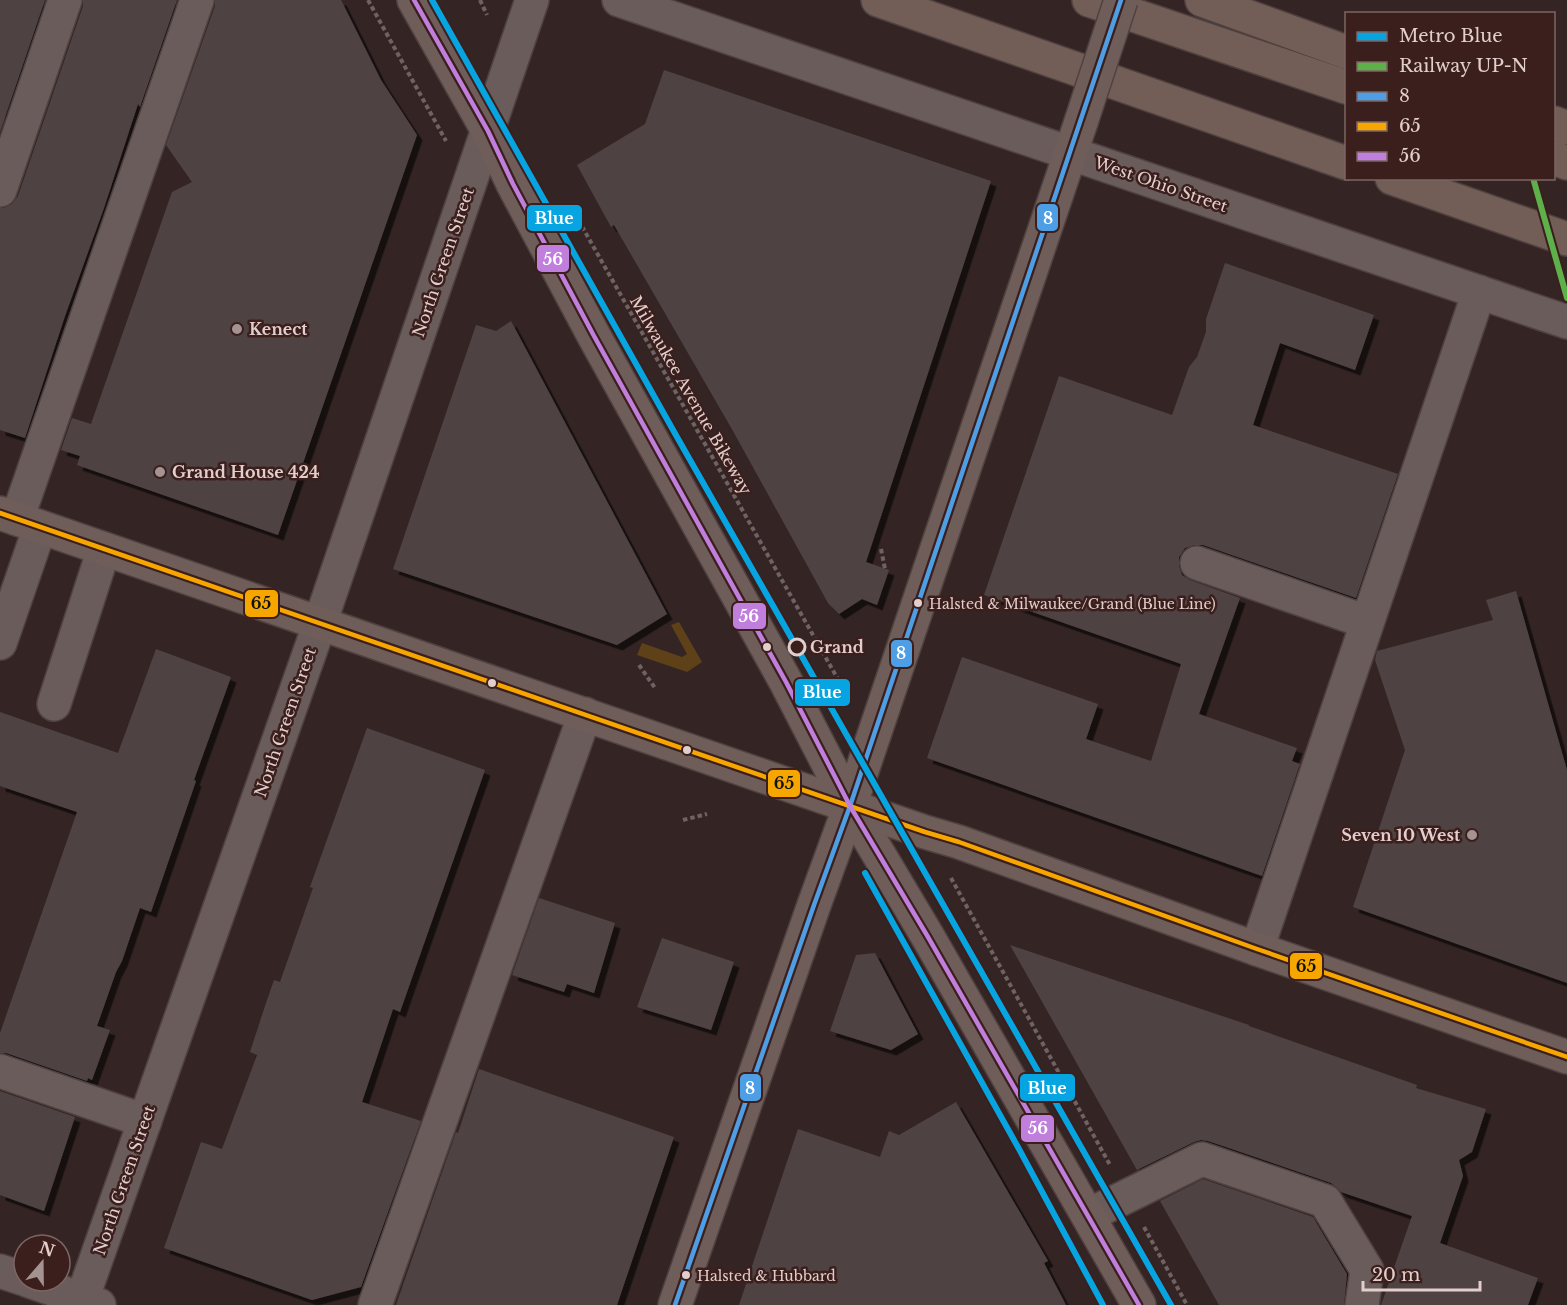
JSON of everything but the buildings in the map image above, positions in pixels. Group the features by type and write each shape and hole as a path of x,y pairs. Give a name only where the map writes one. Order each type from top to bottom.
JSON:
{"highway":[{"path":"879,0 1345,162"},
{"path":"1089,0 1345,86"},
{"path":"1202,0 1345,51"},
{"path":"1398,180 1567,239"}],"main road":[{"path":"414,0 488,132 594,336 786,682 850,806 928,937 1139,1305"},
{"path":"675,1305 850,806 1121,0"},
{"path":"19,520 959,842 1257,949 1567,1056"}],"street":[{"path":"0,190 65,0"},
{"path":"0,643 19,520 197,0"},
{"name":"North Green Street","path":"87,1303 145,1121 320,623 532,0"},
{"name":"West Ohio Street","path":"619,0 1075,137 1479,292 1567,322"},
{"path":"1257,949 1479,292"},
{"path":"54,704 104,549"},
{"path":"1197,563 1367,622"},
{"path":"375,1305 585,714"},
{"path":"0,1071 145,1121"},
{"path":"1089,1215 1202,1159 1325,1201 1367,1270 1362,1305"},
{"path":"61,1293 87,1303"}],"path":[{"path":"368,0 442,134"},
{"name":"Milwaukee Avenue Bikeway","path":"566,198 832,669"},
{"path":"881,549 885,568"},
{"path":"639,665 655,688"},
{"path":"683,820 707,814"},
{"path":"980,930 1187,1305"}],"shaded area":[{"path":"679,622 702,662 687,672 637,655 642,643 682,657 687,654 671,625"}],"metro line":[{"name":"Blue","path":"432,0 677,437 1171,1305"},
{"name":"Blue","path":"865,873 1103,1305"}],"rail line":[{"name":"UP-N","path":"1534,180 1567,298"}],"transit line":[{"name":"56","path":"414,0 488,131 513,184 594,336 786,682 850,806 928,937 1139,1305"},
{"name":"8","path":"675,1305 850,806 1121,0"},
{"name":"65","path":"0,513 959,842 1567,1057"}],"place":[{"name":"Kenect","path":"237,329"},
{"name":"Grand House 424","path":"160,472"},
{"name":"Halsted & Milwaukee/Grand (Blue Line)","path":"918,603"},
{"name":"Grand","path":"797,647"},
{"name":"Seven 10 West","path":"1472,835"},
{"name":"Halsted & Hubbard","path":"686,1275"}]}
